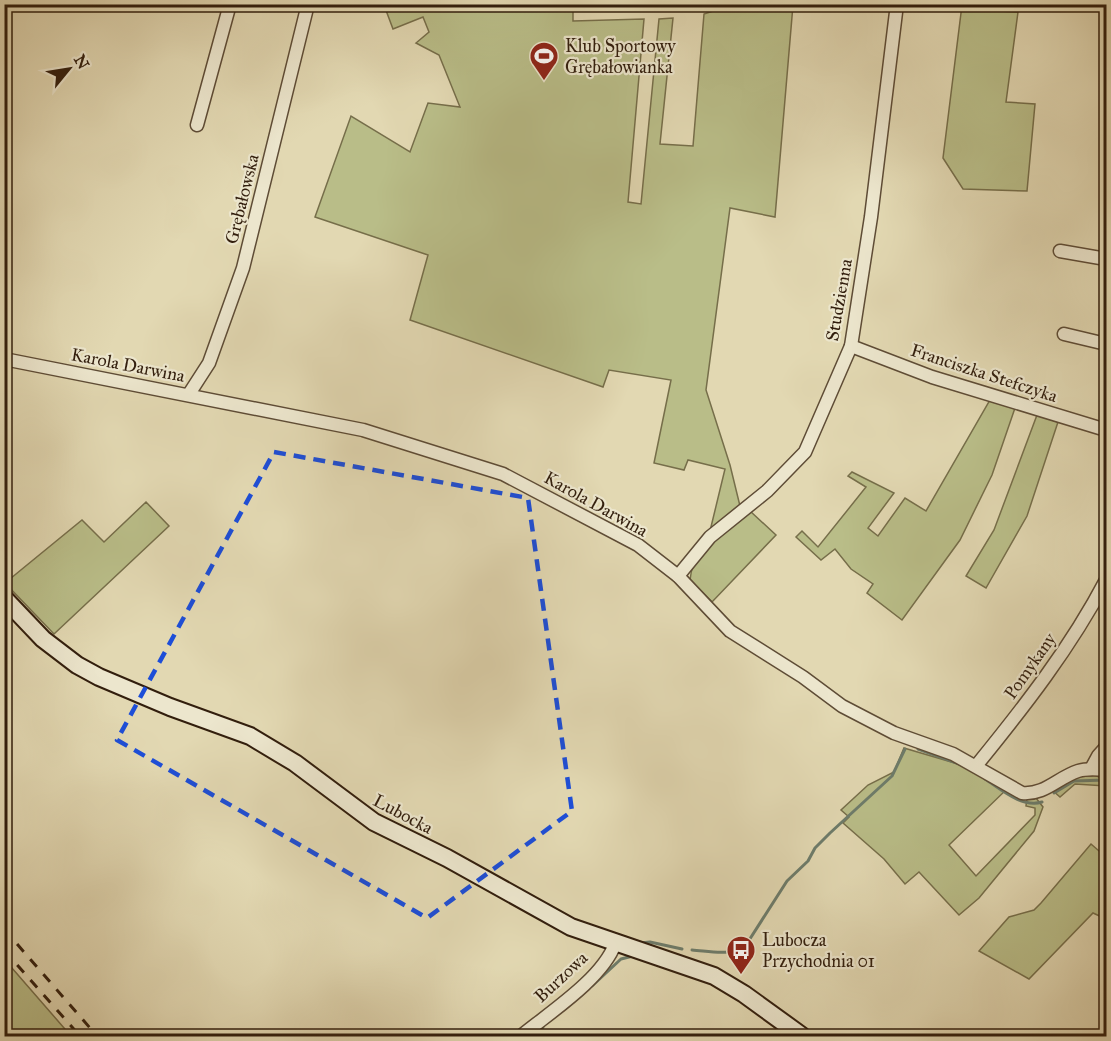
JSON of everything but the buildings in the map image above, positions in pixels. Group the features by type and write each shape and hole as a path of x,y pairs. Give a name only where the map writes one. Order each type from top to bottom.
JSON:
{"street":[{"path":"197,126 230,4"},
{"name":"Grębałowska","path":"189,394 208,363 243,268 308,4"},
{"name":"Studzienna","path":"678,576 710,537 767,491 805,452 851,346 871,217 897,4"},
{"path":"1060,251 1107,259"},
{"path":"1064,333 1107,344"},
{"name":"Franciszka Stefczyka","path":"851,346 932,377 1107,430"},
{"name":"Karola Darwina","path":"4,359 131,386 189,394 363,430 503,474 638,545 678,576 730,631 842,706 894,733 953,754 1022,793 1033,794 1079,770 1107,770"},
{"name":"Pomykany","path":"976,766 1039,686 1107,580"},
{"name":"Lubocka","path":"4,598 43,639 77,665 170,707 250,736 295,763 374,822 447,858 571,927 615,944 714,976 750,998 802,1036"},
{"path":"1091,769 1098,756 1107,747"},
{"name":"Burzowa","path":"525,1035 600,968 615,944"}],"highlighted area":[{"path":"274,452 528,498 572,811 427,918 117,740"}],"green space":[{"path":"384,5 573,5 573,21 644,19 628,202 641,204 659,19 673,18 660,144 693,146 704,14 731,5 793,5 775,217 730,208 706,390 730,465 740,506 710,531 725,469 688,460 684,470 654,463 671,380 609,370 603,387 410,320 428,255 315,217 351,116 410,152 428,103 460,107 439,55 416,43 429,32 423,17 393,29"},
{"path":"962,5 1000,5 1000,11 1018,12 1006,102 1035,104 1027,191 963,189 943,158"},
{"path":"990,400 1015,408 992,475 960,540 902,620 867,593 873,584 851,569 835,549 821,560 796,537 802,531 818,547 866,487 848,476 852,472 894,493 868,528 878,536 905,498 926,511"},
{"path":"1037,415 1058,422 1027,516 986,588 966,576 994,530"},
{"path":"146,502 169,526 54,634 5,583 82,520 104,542"},
{"path":"750,511 776,535 712,602 690,580 692,569 697,558 712,541"},
{"path":"904,748 975,769 1007,789 949,845 976,876 1035,815 1035,808 1026,806 1027,798 1036,798 1043,807 1034,831 979,898 959,915 919,872 905,884 884,859 843,823 849,817 841,810 868,785 894,772"},
{"path":"1090,771 1100,778 1106,772 1106,786 1075,784 1060,797 1052,790"},
{"path":"1091,844 1106,857 1106,919 1093,913 1029,979 979,951 1009,917 1034,910"},
{"path":"5,960 71,1036 5,1036"}],"waterway":[{"path":"692,950 727,952 746,945 787,881 808,861 815,848 892,776 905,749"},
{"path":"918,749 962,765"},
{"path":"985,779 1020,800 1042,802"},
{"path":"1054,793 1074,781 1106,780"},
{"path":"640,943 650,942 682,949"},
{"path":"592,986 621,959 633,956"},
{"path":"538,1036 544,1025"}],"railway":[{"path":"4,929 97,1036"},
{"path":"4,950 80,1036"}],"place":[{"name":"Klub Sportowy Grębałowianka","path":"544,82"},
{"name":"Lubocza Przychodnia 01","path":"741,976"}]}
